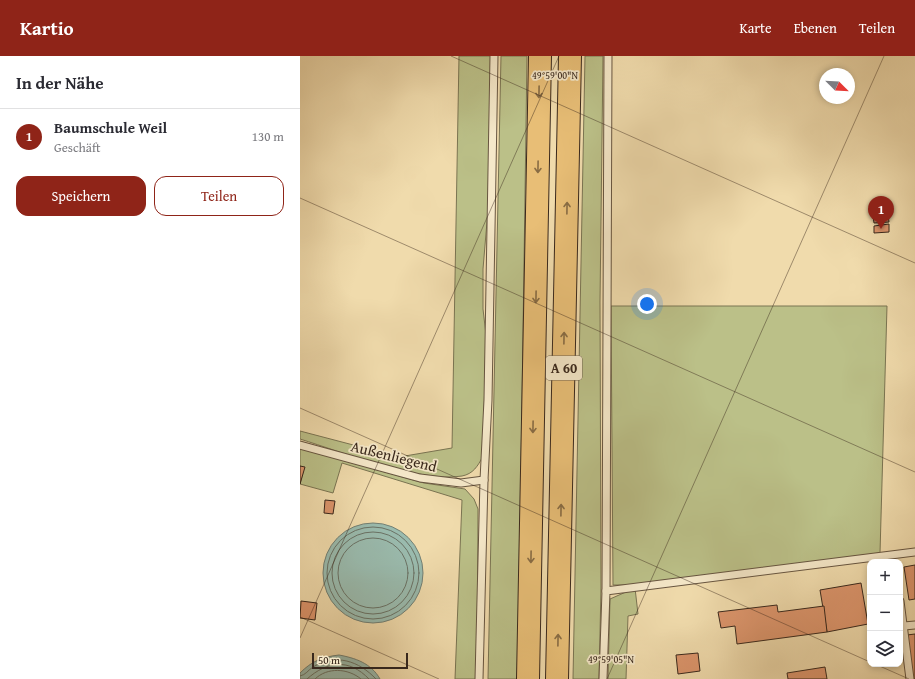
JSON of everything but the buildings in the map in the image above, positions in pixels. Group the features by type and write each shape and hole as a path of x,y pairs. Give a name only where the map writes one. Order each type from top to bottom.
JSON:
{"highway":[{"name":"A 60","path":"528,679 540,56"},
{"name":"A 60","path":"557,679 570,56"}],"lane":[{"path":"479,679 484,480 488,400 494,56"},
{"path":"603,679 606,591 608,56"},
{"name":"Außenliegend","path":"300,445 420,478 461,484 484,480"},
{"path":"893,559 915,552"},
{"path":"606,591 867,562"},
{"path":"903,620 910,679"},
{"path":"904,626 915,625"}],"green space":[{"path":"459,56 491,56 489,198 483,269 483,309 486,335 483,456 477,466 466,475 445,477 403,471 381,465 300,439 300,431 399,457 452,448"},
{"path":"501,56 527,56 518,679 488,679"},
{"path":"585,56 603,56 600,302 601,588 599,679 573,679"},
{"path":"611,306 887,306 880,553 635,585 613,585"},
{"path":"300,448 424,483 465,489 474,499 478,509 477,679 455,679 462,500 342,463 333,493 300,484 304,468 300,466"},
{"path":"635,588 638,614 628,616 626,679 608,679 610,599"}],"water":[{"path":"373,523 383,524 401,531 415,545 422,563 422,583 415,601 401,615 383,622 373,623 363,622 345,615 331,601 324,583 323,573 324,563 331,545 345,531 363,524"},
{"path":"339,655 362,662 372,669 380,679 300,679 300,673 309,665 322,658"}],"place":[{"name":"Baumschule Weil","path":"881,229"}]}
